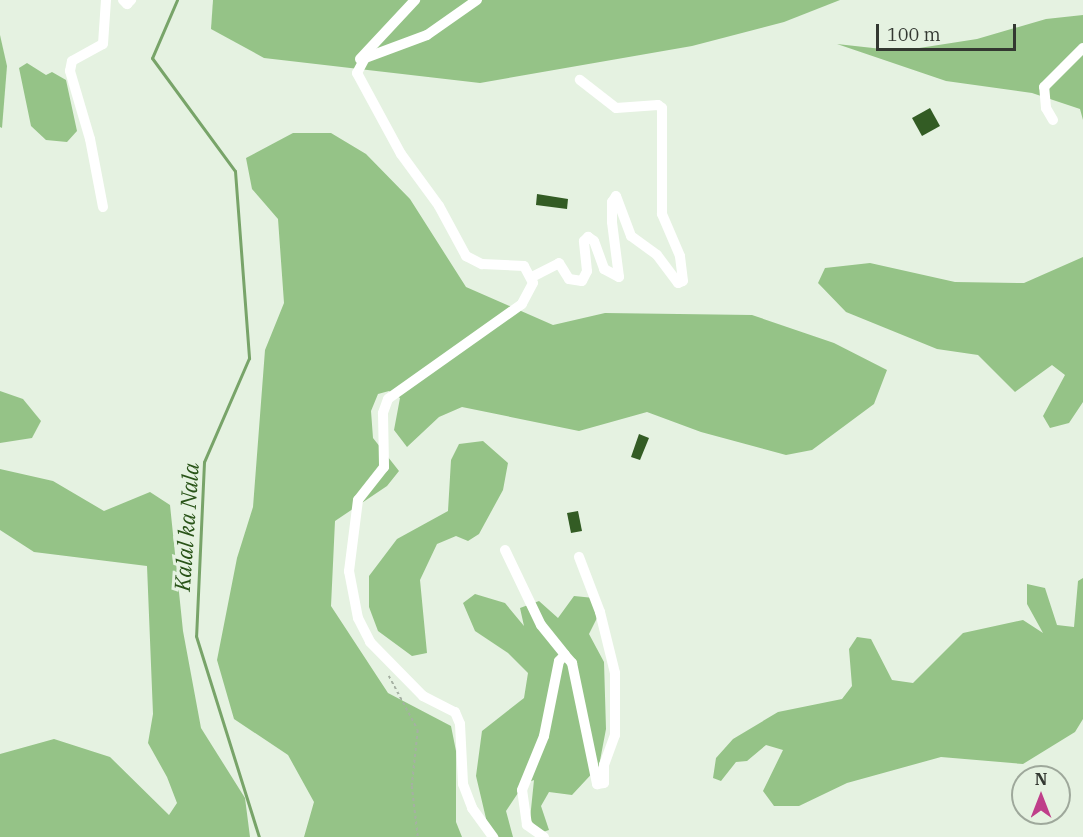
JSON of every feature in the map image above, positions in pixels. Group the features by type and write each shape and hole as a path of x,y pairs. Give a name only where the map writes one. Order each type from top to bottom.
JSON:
{"street":[{"path":"103,207 90,139 70,71 72,61 103,44 106,0"},
{"path":"123,0 127,4 131,0"},
{"path":"357,68 363,54 415,0"},
{"path":"357,68 365,58 443,26 477,0"},
{"path":"1053,120 1046,108 1044,87 1083,48"},
{"path":"357,68 401,154 439,206 466,256 482,264 524,266 532,277 529,296 522,304 388,399 383,413 384,467 358,500 349,571 358,618 370,642 423,696 455,711 460,724 459,760 463,784 472,808 493,837"},
{"path":"532,277 559,263 569,279 582,281 587,271 584,241 588,237 594,241 604,269 619,277 611,211 616,196 631,236 657,255 678,283 683,281 680,256 662,214 662,108 658,105 616,108 580,80"},
{"path":"505,550 541,625 572,663 595,779 600,784 604,783 604,765 615,735 616,684 600,612 579,557"},
{"path":"544,837 527,825 522,790 544,736 559,661 565,655"}],"path":[{"path":"386,673 418,730 412,786 418,837"}],"green space":[{"path":"213,0 840,0 784,22 692,46 480,83 264,58 211,29"},
{"path":"1083,15 1083,120 1080,109 1032,93 946,81 837,44 900,51 977,39 1046,19"},
{"path":"0,35 7,66 2,128 0,127"},
{"path":"27,63 46,75 52,72 66,80 77,131 67,142 46,140 31,126 19,68"},
{"path":"293,133 331,133 366,154 410,199 466,287 553,325 605,313 752,315 834,343 887,370 874,404 812,450 786,455 701,432 647,412 579,431 462,407 439,417 407,447 394,430 400,398 389,391 378,394 371,411 373,438 399,471 387,486 335,521 331,606 388,693 451,726 456,751 456,822 462,837 304,837 314,802 288,755 234,719 217,660 237,558 253,507 265,350 284,303 278,219 252,189 246,158"},
{"path":"1083,257 1083,402 1069,423 1050,428 1043,416 1065,375 1052,365 1015,392 978,355 937,349 846,312 818,283 825,268 870,263 955,282 1024,283"},
{"path":"0,391 23,399 41,421 32,438 0,443"},
{"path":"483,441 508,463 503,490 479,534 468,541 456,536 437,544 420,580 427,653 412,656 378,631 369,607 369,576 397,539 448,511 451,460 459,444"},
{"path":"0,469 53,481 104,511 150,492 170,505 183,631 201,728 245,798 250,837 0,837 0,754 54,739 110,757 169,815 177,803 167,777 148,743 153,714 147,566 34,552 0,530"},
{"path":"1083,578 1083,719 1075,732 1023,764 941,757 847,783 799,806 774,806 763,791 783,750 766,745 747,761 736,762 721,781 713,778 716,758 733,739 778,712 842,699 852,686 849,649 857,637 871,639 892,680 913,683 963,633 1023,620 1043,633 1027,604 1027,584 1045,588 1057,625 1074,627 1078,581"},
{"path":"475,594 505,603 524,626 520,608 539,601 558,618 574,596 594,598 601,610 589,634 604,662 606,729 599,766 572,795 549,792 541,806 549,830 540,833 530,819 534,780 524,784 506,811 513,837 499,837 488,827 476,776 482,731 524,698 528,673 508,653 475,631 463,603"}],"building":[{"path":"930,108 940,126 922,136 912,118"},
{"path":"537,194 568,199 567,209 536,205"},
{"path":"639,434 649,438 640,460 631,457"},
{"path":"578,511 582,531 571,533 567,513"}],"waterway":[{"name":"Kalal ka Nala","path":"177,0 152,58 235,171 249,358 204,462 196,636 259,837"}]}
